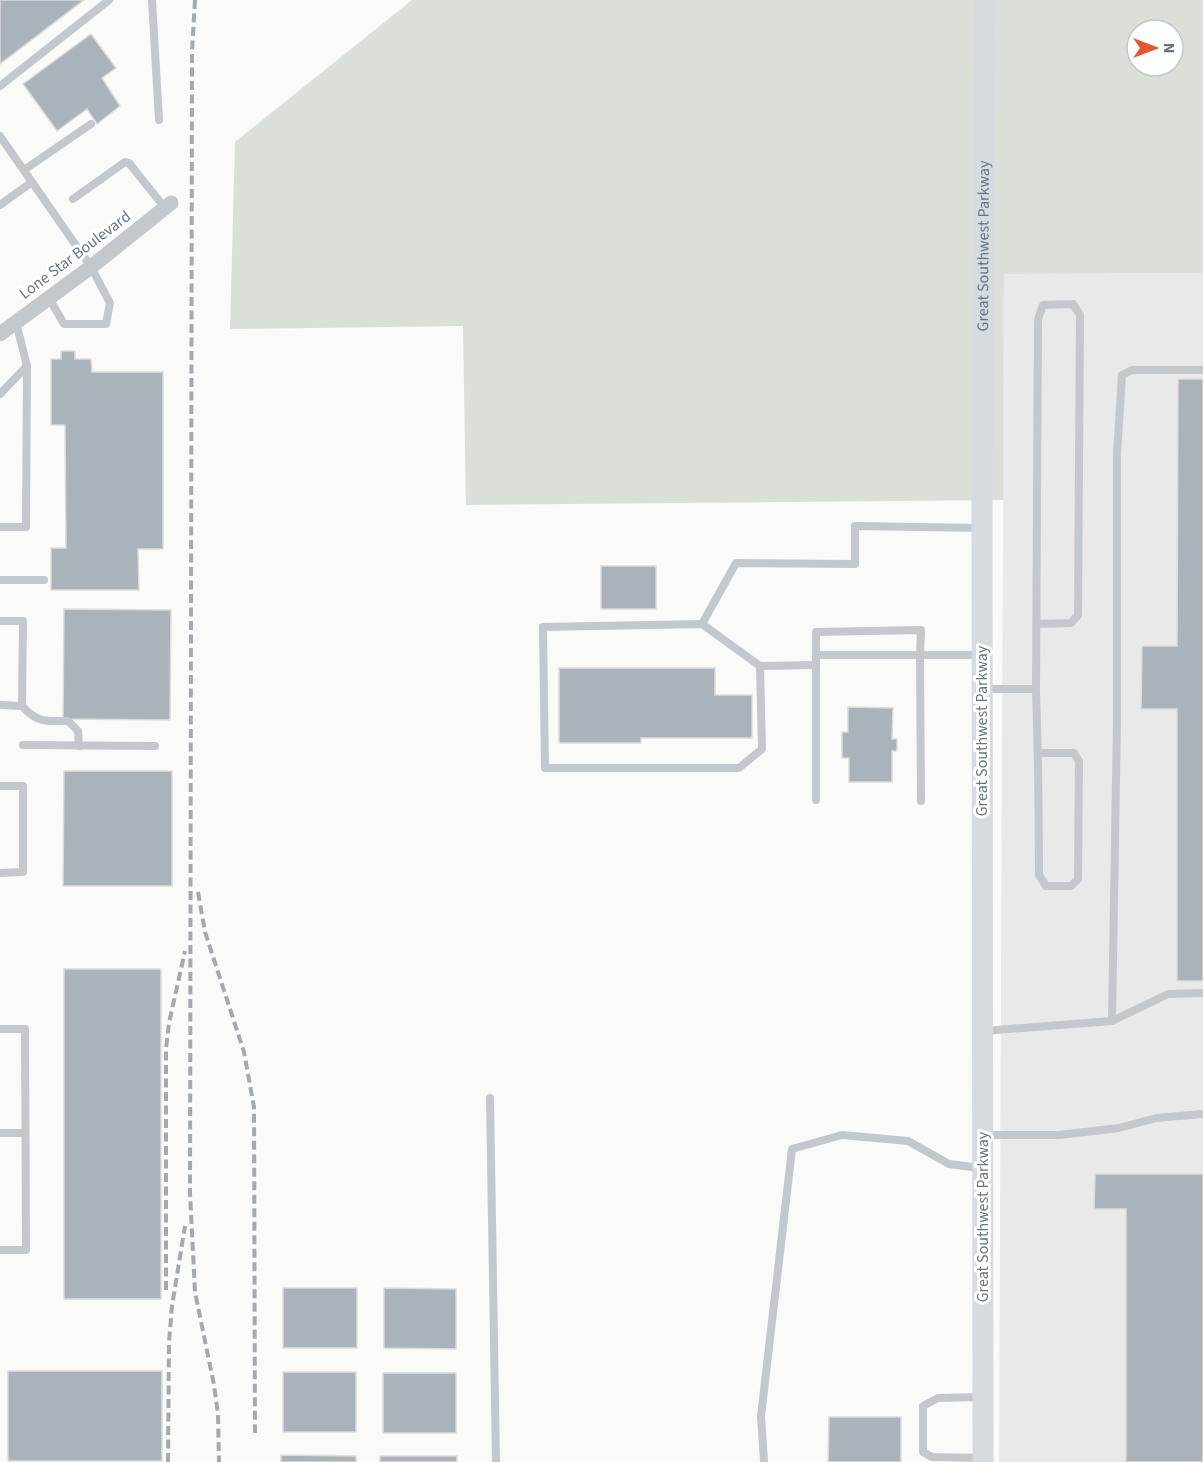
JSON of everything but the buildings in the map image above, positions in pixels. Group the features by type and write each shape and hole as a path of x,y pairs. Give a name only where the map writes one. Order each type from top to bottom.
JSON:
{"street":[{"name":"Great Southwest Parkway","path":"982,1460 982,528 985,0"},
{"name":"Lone Star Boulevard","path":"0,334 91,267 168,205"}],"lane":[{"path":"0,86 109,0"},
{"path":"153,0 159,120"},
{"path":"24,170 91,124"},
{"path":"0,136 91,267 110,303 106,324 64,324 49,298"},
{"path":"73,199 125,162 129,163 168,205"},
{"path":"0,206 32,182"},
{"path":"1036,624 1071,623 1078,615 1080,315 1073,304 1043,305 1038,319 1036,624 1039,875 1046,886 1071,886 1078,879 1079,761 1074,753 1038,753"},
{"path":"0,527 26,527 27,366 16,322"},
{"path":"0,394 27,366"},
{"path":"1112,1021 1117,720 1117,454 1122,375 1132,370 1203,370"},
{"path":"702,624 736,563 855,564 855,526 982,528"},
{"path":"0,580 44,580"},
{"path":"0,621 23,621 22,706 40,721 68,721 78,731 79,746"},
{"path":"760,666 762,750 739,768 545,768 543,627 702,624 760,666 816,665"},
{"path":"816,800 816,632 921,630 921,801"},
{"path":"816,655 982,655"},
{"path":"982,689 1036,688"},
{"path":"0,705 22,706"},
{"path":"23,745 155,746"},
{"path":"0,786 23,786 23,872 0,873"},
{"path":"982,1031 1112,1021 1168,994 1203,993"},
{"path":"0,1029 25,1029 26,1250 0,1250"},
{"path":"490,1098 496,1462"},
{"path":"982,1135 1059,1135 1119,1128 1156,1118 1203,1114"},
{"path":"0,1133 25,1133"},
{"path":"764,1462 761,1416 792,1149 842,1135 908,1141 949,1164 982,1168"},
{"path":"982,1397 938,1398 923,1406 923,1452 932,1457 982,1460"}],"shaded area":[{"path":"412,0 1203,0 1203,273 1004,274 1003,500 466,505 463,326 230,329 235,142"},
{"path":"1203,273 1203,1462 999,1462 1004,274"}],"railway":[{"path":"195,0 192,52 190,1193 195,1292 214,1385 218,1414 219,1462"},
{"path":"198,892 205,932 244,1052 254,1107 255,1433"},
{"path":"166,1290 166,1049 169,1023 185,951"},
{"path":"168,1462 169,1342 172,1306 185,1226"}]}
